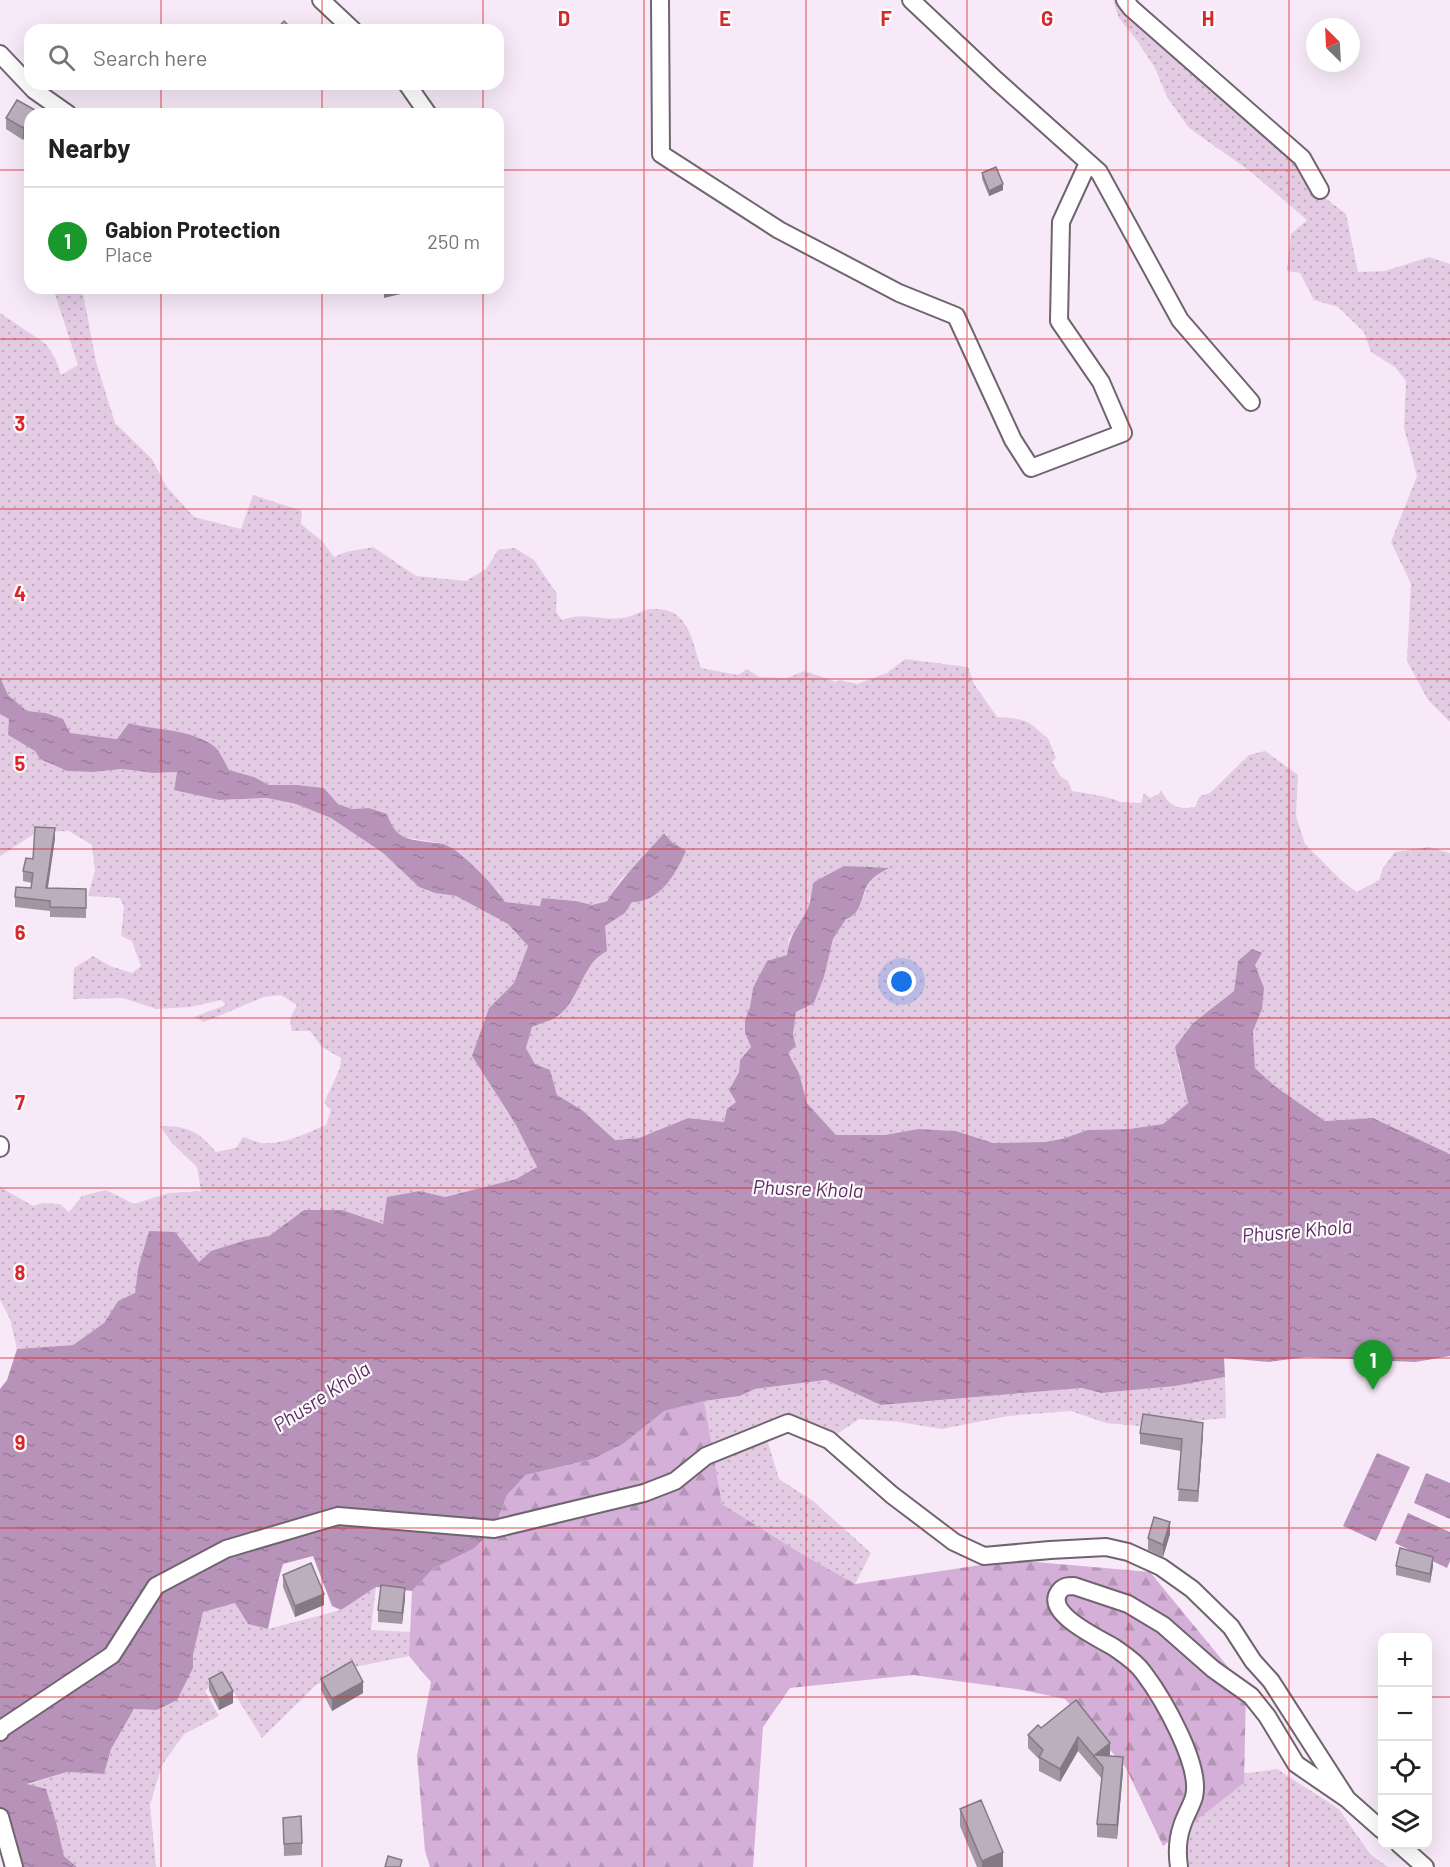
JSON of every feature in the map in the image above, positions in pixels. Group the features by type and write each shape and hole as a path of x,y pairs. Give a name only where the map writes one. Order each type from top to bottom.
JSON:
{"street":[{"path":"321,0 347,24"},
{"path":"660,0 661,154 779,230 899,292 956,316 1013,440 1031,468 1123,433 1101,382 1059,321 1061,222 1088,163"},
{"path":"911,0 1098,172 1180,320 1251,402"},
{"path":"1125,0 1131,8 1302,158 1320,190"},
{"path":"0,54 24,79"},
{"path":"34,90 60,108"},
{"path":"411,90 424,108"},
{"path":"0,1732 1,1729 112,1655 156,1586 226,1549 339,1516 494,1529 644,1493 675,1480 706,1456 788,1423 829,1440 892,1495 954,1542 984,1556 1106,1547 1128,1552 1161,1568 1192,1590 1231,1627 1253,1661 1270,1681 1347,1800"},
{"path":"1179,1867 1178,1840 1194,1798 1196,1785 1177,1730 1160,1696 1133,1661 1062,1614 1056,1597 1066,1586 1074,1586 1128,1604 1163,1625 1213,1669 1251,1696 1267,1716 1296,1764 1347,1800 1378,1826"},
{"path":"0,1817 14,1867"},
{"path":"1404,1849 1425,1867"}],"shaded area":[{"path":"1113,0 1122,0 1297,159 1312,188 1346,214 1358,272 1385,271 1429,257 1450,264 1450,722 1428,700 1407,661 1411,584 1391,542 1417,476 1404,428 1406,381 1395,367 1371,352 1364,332 1338,307 1314,300 1300,273 1287,271 1291,234 1307,220 1250,171 1189,128 1167,97 1155,68 1119,18"},
{"path":"55,294 83,294 96,362 115,423 152,459 166,486 194,517 241,529 253,495 302,511 301,524 322,541 334,557 346,552 373,547 416,576 466,581 486,569 498,550 515,548 534,560 557,594 556,612 562,620 579,616 622,618 649,609 665,610 682,620 687,628 701,668 738,675 747,669 759,677 786,678 805,671 836,682 840,680 857,684 887,673 905,659 968,667 974,684 997,717 1024,721 1048,738 1056,758 1052,762 1061,777 1068,781 1072,791 1120,802 1141,803 1144,793 1150,798 1159,794 1161,790 1174,806 1195,807 1200,796 1210,793 1249,755 1265,751 1298,775 1296,816 1305,844 1342,881 1357,892 1379,880 1383,868 1395,852 1429,847 1450,853 1450,1154 1373,1118 1325,1121 1276,1087 1255,1068 1253,1031 1262,1009 1255,965 1238,961 1234,991 1193,1023 1178,1065 1188,1103 1163,1124 1129,1129 1088,1130 1062,1139 1044,1142 993,1143 956,1131 918,1129 885,1135 836,1135 807,1103 799,1073 788,1053 796,1046 793,1035 796,1012 814,1003 824,977 833,939 846,919 860,906 870,880 809,898 809,908 789,939 787,955 753,988 745,1020 745,1033 751,1047 740,1060 739,1072 729,1090 736,1102 724,1122 688,1118 639,1138 615,1140 582,1110 557,1095 550,1070 535,1064 526,1048 532,1027 558,1016 573,999 588,968 601,954 604,926 625,913 632,901 685,851 672,842 665,833 635,867 620,880 608,900 592,905 543,898 541,906 504,902 499,892 446,844 402,837 369,808 352,809 338,804 324,788 269,785 254,777 228,770 214,746 184,733 129,723 117,739 69,733 63,719 46,713 27,711 8,695 0,677 0,313 46,344 56,360 61,375 78,365"},
{"path":"0,714 10,719 8,735 35,751 40,759 67,771 93,772 122,769 154,773 177,772 174,789 219,800 267,798 296,804 331,818 383,853 419,887 435,893 456,896 508,924 528,946 514,983 489,1008 499,1099 516,1125 537,1167 516,1179 445,1197 420,1191 383,1225 342,1210 304,1210 269,1236 246,1240 199,1262 138,1269 135,1294 118,1301 104,1323 73,1345 17,1349 10,1319 0,1300 0,1187 33,1206 43,1203 60,1204 69,1212 82,1196 106,1190 134,1204 169,1193 201,1191 197,1167 172,1143 160,1126 192,1131 204,1139 216,1152 236,1148 243,1137 260,1143 270,1143 303,1135 326,1125 331,1110 324,1103 340,1068 341,1058 322,1047 310,1031 292,1031 290,1019 297,1005 281,995 264,997 204,1022 194,1017 226,1005 221,1000 190,1007 156,1009 123,998 73,999 74,968 93,956 110,966 132,973 141,966 132,941 121,936 124,907 120,898 88,896 95,871 92,845 69,831 37,832 0,856"},
{"path":"1225,1377 1226,1418 1140,1426 1106,1423 1071,1411 1008,1416 942,1429 900,1422 859,1419 837,1434 818,1427 762,1423 779,1479 813,1501 871,1553 855,1584 722,1504 704,1401 740,1396 755,1389 826,1380 881,1405 1082,1388 1101,1393 1175,1386"},
{"path":"376,1587 371,1630 411,1632 409,1656 359,1666 316,1685 262,1738 223,1675 205,1691 219,1716 184,1734 162,1765 150,1805 156,1867 77,1867 64,1856 60,1840 26,1785 67,1772 104,1774 111,1749 134,1709 157,1710 193,1668 193,1655 203,1612 236,1602 248,1624 268,1629 341,1610"},
{"path":"1277,1769 1339,1809 1370,1854 1388,1867 1187,1867 1184,1848 1211,1778"}],"green space":[{"path":"704,1401 722,1504 855,1584 1014,1560 1150,1572 1246,1689 1244,1783 1163,1846 1126,1768 1065,1699 1023,1690 913,1675 790,1688 763,1727 753,1867 430,1867 425,1851 417,1756 431,1682 409,1656 412,1591 433,1569 475,1548 495,1528 507,1495 526,1475 593,1459 623,1444 663,1411"}],"water":[{"name":"Phusre Khola","path":"0,677 8,695 27,711 46,713 63,719 70,733 117,739 129,723 184,733 214,746 229,770 254,777 269,785 324,788 338,804 352,809 369,808 387,814 399,834 418,841 443,844 455,850 479,871 505,902 540,906 542,898 592,905 607,901 627,874 664,833 672,842 686,851 677,869 658,892 642,901 632,902 625,913 605,926 607,951 598,957 586,972 566,1008 556,1017 532,1027 526,1048 535,1064 550,1070 557,1095 582,1110 615,1140 639,1138 688,1118 724,1122 727,1109 736,1102 729,1090 739,1072 740,1060 751,1047 745,1033 745,1020 753,988 767,961 787,955 792,936 808,907 814,882 844,866 889,868 868,884 856,912 846,919 833,939 824,977 814,1003 796,1012 793,1035 796,1046 788,1053 799,1073 807,1103 836,1135 885,1135 918,1129 956,1131 993,1143 1044,1142 1062,1139 1088,1130 1129,1129 1163,1124 1188,1103 1175,1047 1193,1023 1234,991 1238,961 1252,949 1262,953 1255,965 1264,988 1262,1009 1253,1031 1255,1068 1276,1087 1325,1121 1373,1118 1450,1154 1450,1356 1415,1362 1306,1357 1269,1362 1224,1358 1225,1377 1175,1386 1101,1393 1082,1388 881,1405 826,1380 755,1389 740,1396 704,1401 664,1411 623,1444 593,1459 526,1475 507,1495 495,1527 475,1548 433,1569 412,1591 376,1587 341,1610 332,1606 313,1556 283,1564 268,1629 248,1624 235,1603 203,1612 193,1655 193,1668 177,1700 157,1710 134,1709 111,1749 104,1774 67,1772 27,1784 46,1789 64,1856 77,1867 24,1867 17,1851 0,1830 0,1389 7,1380 17,1349 73,1345 104,1323 118,1301 135,1293 138,1269 149,1231 175,1232 199,1262 211,1251 246,1240 269,1236 304,1210 342,1210 383,1224 387,1197 420,1191 445,1197 516,1179 537,1167 516,1125 472,1056 489,1008 514,983 528,946 508,924 456,896 435,893 419,887 383,853 331,818 296,804 267,798 219,800 174,790 177,772 154,773 122,769 93,772 67,771 40,759 35,751 8,735 9,719 0,714"},
{"path":"1377,1453 1410,1467 1376,1541 1343,1526"},
{"path":"1426,1473 1450,1483 1450,1519 1414,1503"},
{"path":"1408,1513 1450,1532 1450,1561 1447,1568 1395,1543"}],"building":[{"path":"17,100 31,108 24,108 23,128 6,118"},
{"path":"996,167 1003,184 989,191 982,173"},
{"path":"35,827 55,828 46,888 86,889 86,908 50,907 50,901 15,897 16,887 31,888 33,873 23,871 26,858 33,859"},
{"path":"1143,1414 1203,1423 1198,1491 1178,1489 1182,1439 1140,1433"},
{"path":"1154,1517 1170,1522 1163,1545 1148,1538"},
{"path":"1400,1548 1433,1557 1430,1574 1396,1566"},
{"path":"311,1563 324,1594 295,1606 283,1575"},
{"path":"381,1585 405,1588 402,1613 378,1610"},
{"path":"352,1661 363,1682 332,1699 321,1679"},
{"path":"222,1672 233,1691 219,1699 209,1679"},
{"path":"1076,1700 1110,1743 1095,1755 1123,1757 1117,1825 1097,1824 1103,1767 1078,1737 1060,1769 1039,1757 1043,1750 1028,1735 1038,1725 1041,1728"},
{"path":"981,1800 1003,1852 982,1861 960,1809"},
{"path":"301,1816 302,1843 284,1844 283,1818"},
{"path":"388,1856 402,1860 400,1867 385,1867"}],"place":[{"name":"Gabion Protection","path":"1373,1390"}]}
